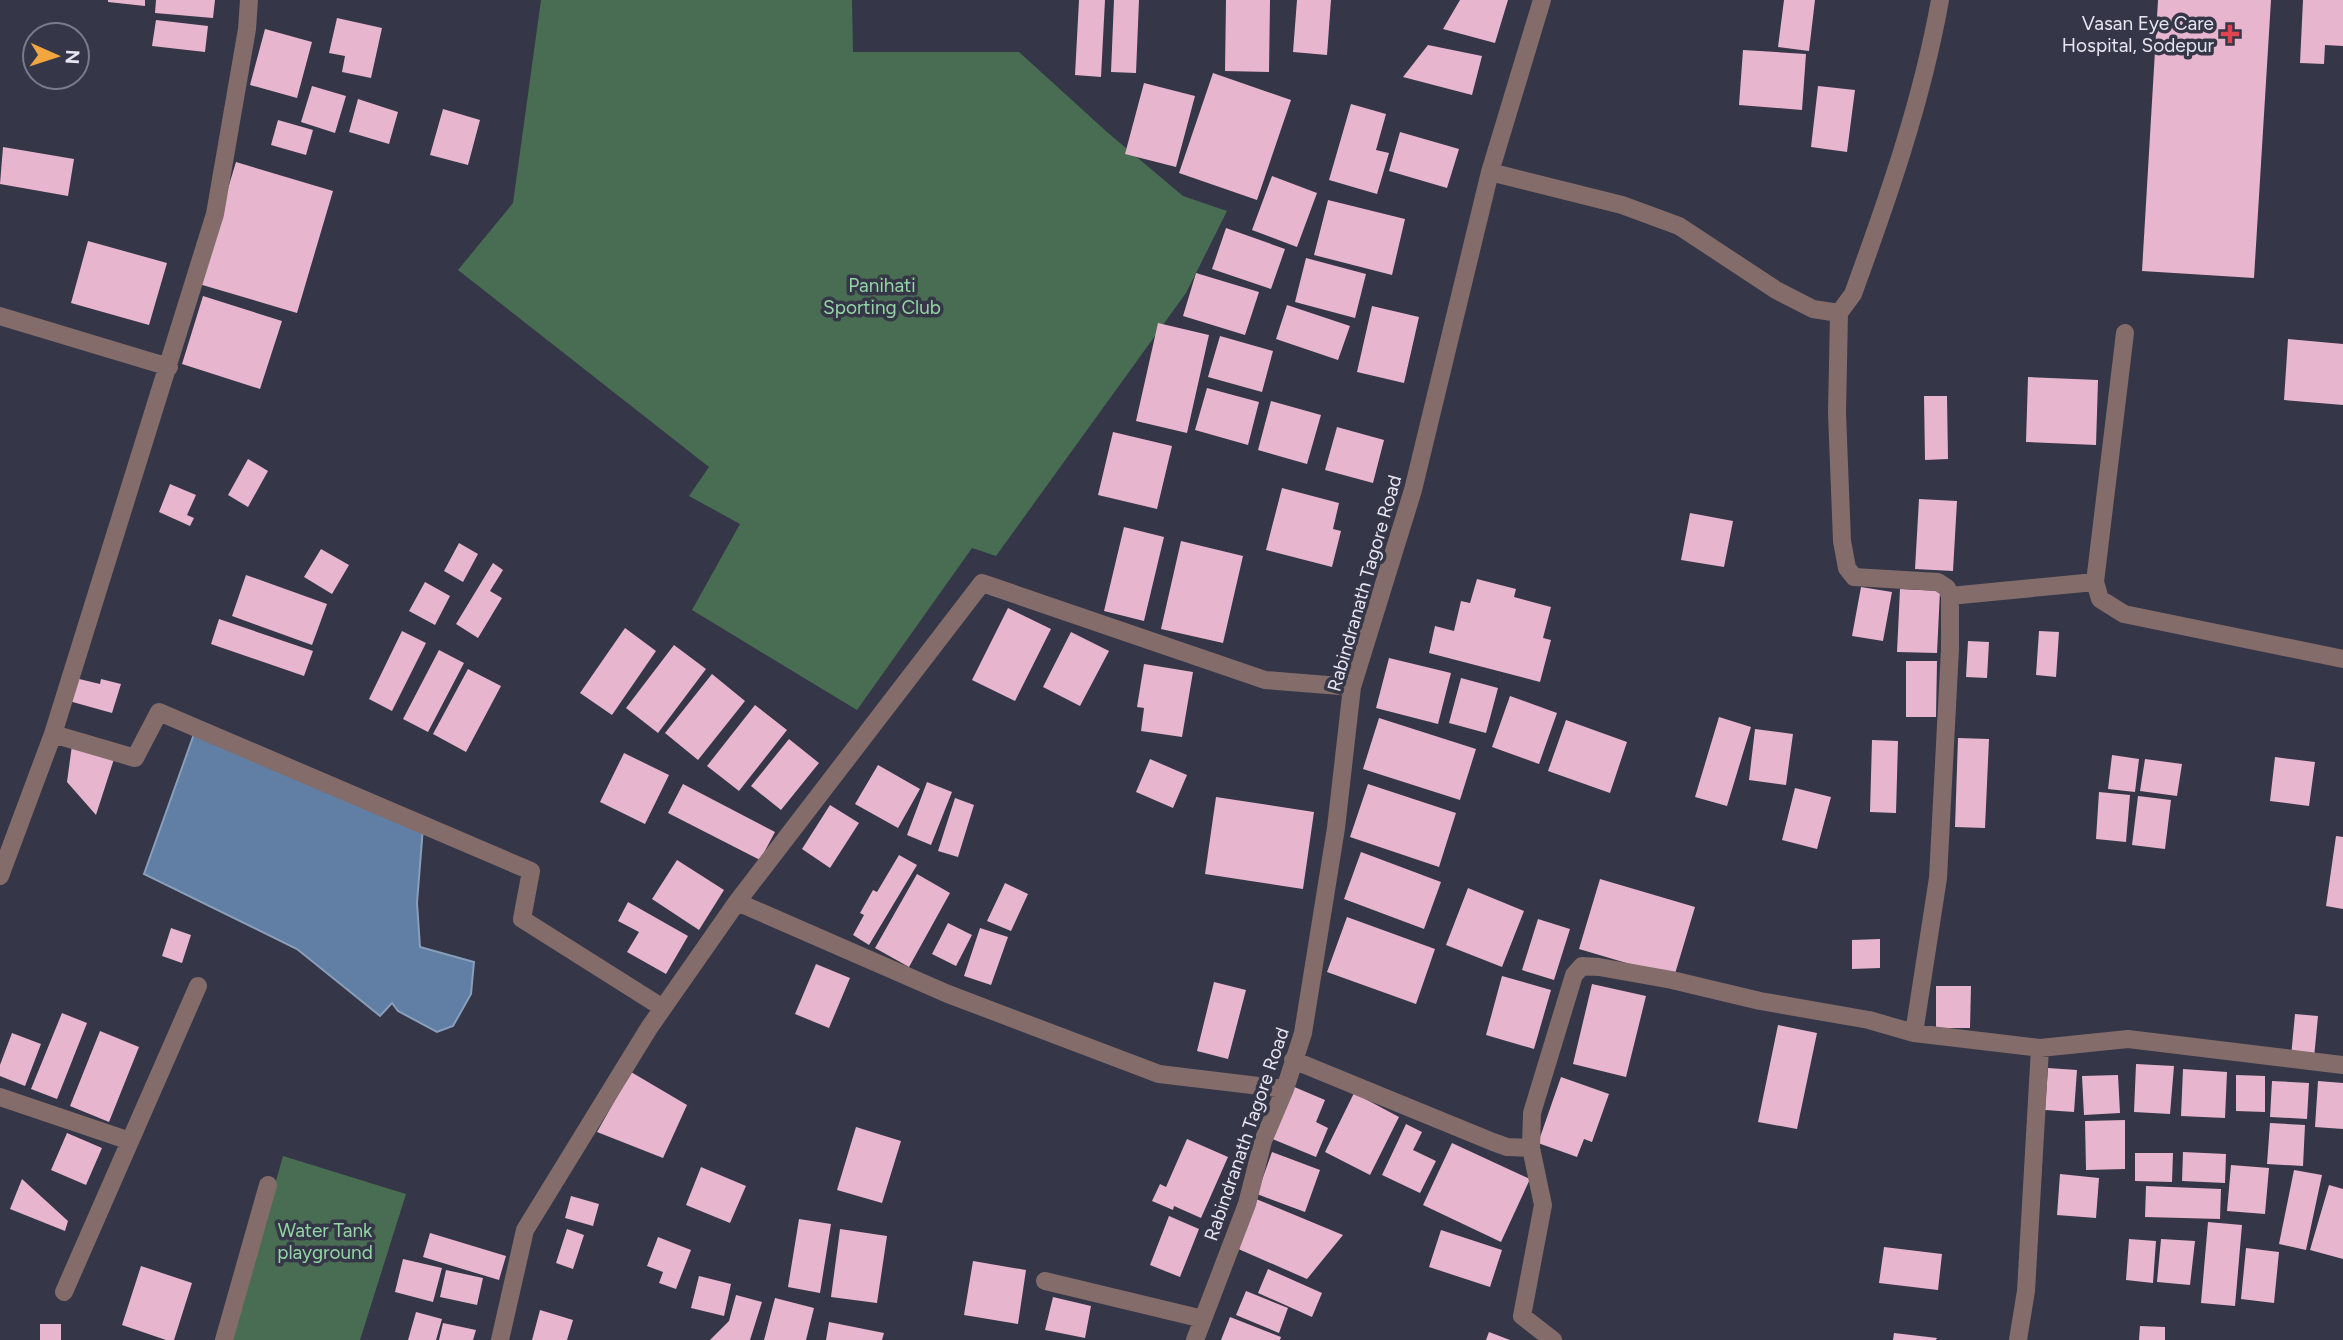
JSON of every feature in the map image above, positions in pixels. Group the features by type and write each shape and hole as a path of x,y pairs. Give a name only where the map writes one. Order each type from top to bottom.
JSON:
{"street":[{"path":"0,876 53,734 215,214 247,29 249,0"},
{"name":"Rabindranath Tagore Road","path":"1195,1340 1247,1204 1263,1141 1285,1089 1303,1033 1336,828 1352,687 1413,490 1490,172 1542,0"},
{"path":"1914,1034 1938,878 1950,663 1950,596 1947,588 1938,582 1854,577 1847,568 1842,541 1837,413 1839,313 1853,294 1914,115 1931,53 1940,0"},
{"path":"1490,172 1622,205 1679,226 1776,290 1813,309 1839,313"},
{"path":"0,316 169,367"},
{"path":"2125,332 2095,582 2100,599 2124,614 2343,659"},
{"path":"1950,596 2095,582"},
{"path":"500,1340 525,1230 663,1008 737,902 982,583 1265,680 1352,687"},
{"path":"53,734 135,758 159,712 531,871 523,919 663,1008"},
{"path":"737,902 948,994 1159,1074 1285,1089"},
{"path":"1553,1340 1521,1316 1543,1205 1531,1149 1532,1113 1574,975 1582,966 1624,971 1760,1001 1869,1020 1914,1034 2040,1048 2128,1039 2343,1066"},
{"path":"64,1292 198,986"},
{"path":"2018,1340 2026,1291 2040,1048"},
{"path":"1293,1060 1493,1143 1531,1149"},
{"path":"0,1097 130,1141"},
{"path":"223,1340 268,1185"},
{"path":"1045,1281 1203,1320"}],"green space":[{"name":"Panihati Sporting Club","path":"541,0 852,0 853,52 1019,52 1183,196 1227,211 1186,293 996,556 972,548 857,710 692,610 740,524 689,496 709,467 458,270 513,203"},
{"name":"Water Tank playground","path":"283,1156 406,1194 360,1340 231,1340"}],"water":[{"path":"194,734 423,827 417,903 420,947 474,962 471,994 453,1026 437,1032 398,1011 392,1003 380,1016 297,949 144,874"}],"building":[{"path":"145,0 145,6 108,2"},
{"path":"156,0 215,0 213,18 155,13"},
{"path":"1079,0 1105,0 1101,77 1075,75"},
{"path":"1114,0 1139,0 1136,73 1111,72"},
{"path":"1226,0 1270,0 1269,72 1225,71"},
{"path":"1297,0 1331,0 1327,55 1293,52"},
{"path":"1460,0 1508,0 1495,43 1443,29"},
{"path":"1784,0 1815,0 1809,51 1778,47"},
{"path":"2158,0 2271,0 2254,278 2142,271"},
{"path":"2303,0 2343,0 2343,46 2325,45 2324,64 2300,63"},
{"path":"337,18 382,28 371,78 342,72 345,56 329,53"},
{"path":"156,20 208,26 205,52 152,46"},
{"path":"265,29 312,42 297,98 250,85"},
{"path":"1428,45 1482,56 1472,95 1403,77"},
{"path":"1743,50 1806,54 1802,110 1739,105"},
{"path":"1213,73 1291,100 1257,200 1179,173"},
{"path":"1144,83 1195,96 1176,167 1125,154"},
{"path":"312,86 346,96 335,133 301,122"},
{"path":"1818,86 1855,90 1847,152 1811,147"},
{"path":"358,99 398,112 389,144 349,132"},
{"path":"1351,104 1386,114 1376,150 1389,153 1377,194 1329,180"},
{"path":"443,109 480,120 468,165 430,155"},
{"path":"278,120 313,130 306,155 271,145"},
{"path":"1400,132 1459,149 1447,188 1389,171"},
{"path":"3,147 74,159 68,196 0,184"},
{"path":"236,162 333,191 297,313 199,284"},
{"path":"1272,176 1317,193 1297,247 1252,230"},
{"path":"1328,200 1405,219 1392,275 1314,255"},
{"path":"1226,228 1285,249 1271,289 1212,269"},
{"path":"88,241 167,263 149,325 71,303"},
{"path":"1306,258 1366,274 1355,318 1295,302"},
{"path":"1196,273 1259,292 1245,335 1183,316"},
{"path":"203,296 282,321 260,389 182,364"},
{"path":"1287,305 1350,326 1338,360 1276,339"},
{"path":"1372,306 1419,317 1404,383 1357,372"},
{"path":"1158,323 1209,335 1187,433 1136,421"},
{"path":"1220,336 1273,351 1262,392 1208,377"},
{"path":"2288,339 2343,344 2343,405 2284,400"},
{"path":"2028,377 2098,380 2096,445 2026,442"},
{"path":"1207,388 1259,402 1248,445 1195,430"},
{"path":"1924,396 1947,396 1948,459 1925,460"},
{"path":"1271,401 1321,415 1307,464 1258,450"},
{"path":"1337,427 1384,440 1373,483 1325,470"},
{"path":"1113,432 1172,446 1157,509 1098,495"},
{"path":"248,459 268,471 248,507 228,495"},
{"path":"170,484 196,495 187,515 194,518 190,526 159,512"},
{"path":"1282,488 1339,503 1333,529 1341,531 1332,567 1266,550"},
{"path":"1919,499 1957,501 1953,571 1915,569"},
{"path":"1690,513 1733,521 1724,567 1681,560"},
{"path":"1124,527 1164,537 1144,621 1104,611"},
{"path":"1181,541 1243,556 1223,643 1161,629"},
{"path":"459,543 478,554 463,582 444,571"},
{"path":"321,549 349,565 332,594 304,577"},
{"path":"493,563 503,570 490,591 502,598 478,638 456,624"},
{"path":"246,575 327,604 312,645 232,616"},
{"path":"1477,579 1516,589 1514,597 1551,607 1543,638 1551,640 1540,682 1429,653 1435,626 1454,631 1461,601 1470,603"},
{"path":"425,582 450,596 435,625 409,611"},
{"path":"1861,587 1892,592 1883,641 1852,636"},
{"path":"1900,589 1940,591 1937,653 1897,652"},
{"path":"1008,608 1051,629 1015,701 972,680"},
{"path":"219,619 313,651 304,676 211,644"},
{"path":"625,628 656,651 612,715 580,693"},
{"path":"402,631 426,643 392,711 369,699"},
{"path":"2039,631 2059,632 2056,677 2036,675"},
{"path":"1071,632 1109,651 1080,706 1043,687"},
{"path":"1968,641 1989,642 1987,678 1966,677"},
{"path":"674,645 706,669 658,733 626,708"},
{"path":"439,650 464,663 428,732 403,719"},
{"path":"1389,658 1451,673 1438,724 1376,708"},
{"path":"1906,661 1937,661 1936,717 1906,717"},
{"path":"1144,664 1193,672 1182,737 1141,731 1144,708 1137,707"},
{"path":"468,669 501,686 466,752 433,734"},
{"path":"712,674 745,701 698,760 665,733"},
{"path":"75,678 100,684 101,679 121,684 112,713 69,701"},
{"path":"1461,678 1498,688 1486,733 1449,723"},
{"path":"1510,696 1557,713 1539,764 1492,747"},
{"path":"755,705 787,730 739,791 707,766"},
{"path":"1719,717 1751,727 1727,806 1695,797"},
{"path":"1379,718 1476,749 1460,800 1363,769"},
{"path":"1566,720 1627,742 1610,793 1548,771"},
{"path":"1755,729 1793,734 1786,785 1749,780"},
{"path":"1958,738 1989,739 1985,828 1955,827"},
{"path":"789,739 819,763 781,810 751,786"},
{"path":"1872,740 1898,741 1896,813 1870,812"},
{"path":"72,745 114,759 96,815 67,782"},
{"path":"624,753 669,775 645,824 600,802"},
{"path":"2112,755 2139,759 2135,792 2108,789"},
{"path":"2275,757 2315,762 2309,806 2270,801"},
{"path":"1150,759 1187,775 1173,808 1136,792"},
{"path":"2145,759 2182,764 2177,796 2140,791"},
{"path":"878,765 920,789 898,828 855,804"},
{"path":"927,782 952,792 931,845 907,835"},
{"path":"683,784 775,832 760,860 668,813"},
{"path":"1368,784 1456,813 1439,867 1350,837"},
{"path":"1795,788 1831,797 1817,849 1782,840"},
{"path":"2099,792 2130,795 2126,842 2096,839"},
{"path":"2138,796 2171,800 2165,849 2132,845"},
{"path":"1216,797 1314,812 1303,889 1205,874"},
{"path":"955,798 974,805 958,857 938,851"},
{"path":"830,805 859,823 830,868 802,849"},
{"path":"2336,836 2343,837 2343,909 2326,906"},
{"path":"1361,852 1441,882 1424,929 1344,899"},
{"path":"899,855 917,865 869,945 853,935 864,915 860,913 873,890 877,892"},
{"path":"677,860 724,890 699,930 652,899"},
{"path":"917,874 950,893 909,967 875,948"},
{"path":"1600,879 1695,907 1674,977 1579,949"},
{"path":"1005,883 1028,894 1011,931 987,921"},
{"path":"1468,888 1524,911 1502,967 1446,945"},
{"path":"628,902 688,936 666,974 627,952 639,932 618,921"},
{"path":"1347,917 1435,949 1416,1004 1327,972"},
{"path":"1538,919 1570,929 1554,980 1522,970"},
{"path":"948,923 972,935 956,966 932,954"},
{"path":"171,928 191,935 182,963 162,956"},
{"path":"980,928 1008,937 991,985 964,976"},
{"path":"1880,939 1880,968 1852,969 1852,940"},
{"path":"816,964 850,978 829,1028 795,1014"},
{"path":"1502,976 1551,990 1534,1049 1486,1035"},
{"path":"1214,982 1246,990 1228,1059 1197,1051"},
{"path":"1592,984 1646,996 1626,1077 1573,1064"},
{"path":"1936,986 1971,986 1970,1028 1936,1028"},
{"path":"62,1013 87,1023 57,1099 31,1089"},
{"path":"2295,1014 2318,1016 2314,1058 2291,1057"},
{"path":"1778,1025 1817,1033 1797,1129 1758,1122"},
{"path":"100,1031 139,1047 109,1122 70,1106"},
{"path":"12,1033 41,1044 25,1086 0,1076 0,1065"},
{"path":"2136,1064 2174,1066 2170,1114 2134,1112"},
{"path":"2048,1068 2077,1070 2074,1112 2045,1110"},
{"path":"2183,1069 2227,1072 2225,1118 2181,1116"},
{"path":"631,1072 687,1105 663,1158 597,1132"},
{"path":"2118,1075 2120,1113 2084,1115 2082,1076"},
{"path":"2236,1075 2265,1076 2265,1112 2236,1111"},
{"path":"1561,1077 1609,1094 1592,1142 1584,1139 1577,1157 1538,1143"},
{"path":"2272,1081 2309,1083 2307,1119 2270,1117"},
{"path":"2318,1081 2343,1083 2343,1129 2315,1127"},
{"path":"1292,1086 1325,1100 1316,1122 1328,1128 1316,1157 1270,1138"},
{"path":"1354,1093 1399,1117 1370,1175 1325,1152"},
{"path":"2125,1120 2125,1169 2086,1170 2085,1121"},
{"path":"2270,1123 2305,1125 2303,1166 2267,1164"},
{"path":"1406,1124 1422,1132 1413,1150 1436,1161 1420,1193 1382,1175"},
{"path":"856,1127 901,1141 882,1203 837,1190"},
{"path":"67,1133 102,1148 86,1185 51,1170"},
{"path":"1187,1139 1228,1157 1201,1218 1174,1206 1173,1210 1152,1201 1160,1184 1166,1187"},
{"path":"1452,1143 1530,1179 1501,1242 1423,1205"},
{"path":"1272,1152 1320,1170 1305,1212 1257,1194"},
{"path":"2183,1152 2226,1154 2225,1183 2182,1181"},
{"path":"2135,1153 2173,1153 2172,1182 2135,1181"},
{"path":"2231,1165 2269,1168 2265,1214 2227,1211"},
{"path":"701,1167 746,1186 730,1223 686,1205"},
{"path":"2294,1170 2322,1175 2306,1250 2279,1244"},
{"path":"2060,1174 2099,1178 2096,1218 2057,1215"},
{"path":"22,1179 68,1221 65,1231 10,1209"},
{"path":"2329,1185 2343,1189 2343,1259 2310,1250"},
{"path":"2146,1186 2221,1189 2220,1219 2145,1217"},
{"path":"571,1196 599,1204 593,1226 565,1218"},
{"path":"1256,1199 1343,1235 1307,1279 1236,1248"},
{"path":"1169,1216 1199,1229 1180,1277 1150,1265"},
{"path":"799,1219 831,1224 820,1293 788,1287"},
{"path":"2208,1222 2242,1225 2235,1306 2201,1303"},
{"path":"567,1229 584,1235 573,1269 556,1263"},
{"path":"840,1229 887,1236 877,1303 831,1297"},
{"path":"1441,1230 1502,1250 1490,1287 1429,1267"},
{"path":"430,1233 506,1256 499,1280 423,1257"},
{"path":"658,1237 691,1250 676,1289 659,1283 663,1272 647,1266"},
{"path":"2129,1239 2156,1241 2153,1283 2126,1280"},
{"path":"2161,1239 2195,1241 2190,1285 2157,1282"},
{"path":"1884,1247 1942,1254 1938,1290 1879,1283"},
{"path":"2246,1248 2279,1252 2274,1303 2241,1299"},
{"path":"403,1259 442,1268 433,1302 395,1292"},
{"path":"973,1261 1026,1270 1018,1324 964,1315"},
{"path":"141,1266 192,1283 174,1340 166,1340 122,1325"},
{"path":"1268,1269 1322,1293 1312,1317 1258,1293"},
{"path":"446,1270 483,1278 477,1305 440,1297"},
{"path":"699,1276 731,1284 724,1316 691,1308"},
{"path":"1246,1291 1288,1308 1279,1333 1236,1315"},
{"path":"736,1295 762,1302 750,1340 710,1340 729,1321"},
{"path":"1053,1297 1091,1306 1085,1338 1045,1330"},
{"path":"775,1298 814,1308 806,1340 764,1340"},
{"path":"540,1310 573,1320 567,1340 532,1340"},
{"path":"416,1312 442,1319 436,1340 408,1340"},
{"path":"1230,1317 1281,1337 1280,1340 1221,1340"},
{"path":"829,1322 884,1333 882,1340 826,1340"},
{"path":"443,1323 476,1330 473,1340 439,1340"},
{"path":"40,1324 61,1324 61,1340 40,1340"},
{"path":"2140,1326 2165,1327 2165,1340 2139,1340"},
{"path":"1489,1332 1510,1340 1486,1340"},
{"path":"1894,1333 1937,1338 1893,1340"}],"place":[{"name":"Vasan Eye Care Hospital, Sodepur","path":"2230,34"}]}
